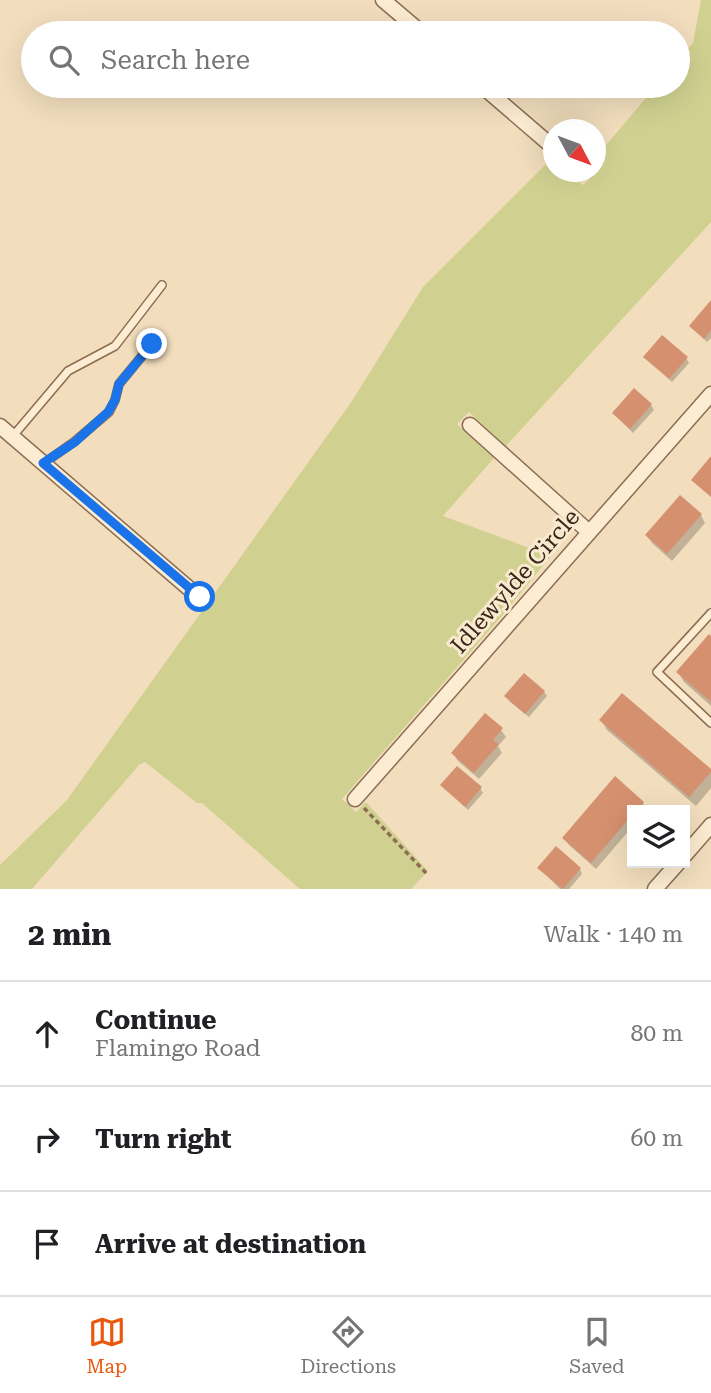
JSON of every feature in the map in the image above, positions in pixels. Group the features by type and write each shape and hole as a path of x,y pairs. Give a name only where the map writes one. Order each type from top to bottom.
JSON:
{"street":[{"path":"383,0 408,21"},
{"path":"496,98 543,139"},
{"name":"Idlewylde Circle","path":"355,799 711,394"},
{"path":"471,425 589,532"},
{"path":"0,426 200,597"},
{"path":"690,849 711,825"},
{"path":"655,889 674,868"}],"lane":[{"path":"12,436 68,371 115,346 162,285"},
{"path":"43,463 75,442 108,412 115,400 119,384 152,344"},
{"path":"711,613 657,672 711,723"}],"path":[{"path":"355,799 426,874"}],"green space":[{"path":"701,0 711,0 711,222 506,446 469,412 457,424 494,458 443,516 551,556 342,799 356,812 366,802 428,871 411,889 300,889 202,803 197,803 145,762 139,765 32,889 0,889 0,865 67,800 352,401 423,287 543,167 543,182 580,182 583,185 586,182 606,182 606,145 646,98 690,98 690,47"}],"building":[{"path":"711,300 711,330 704,339 689,326"},
{"path":"662,335 688,357 669,379 643,357"},
{"path":"634,388 652,404 630,429 612,413"},
{"path":"711,456 711,497 691,480"},
{"path":"680,495 702,514 667,554 645,535"},
{"path":"709,634 711,636 711,702 676,672"},
{"path":"524,673 545,691 525,714 504,696"},
{"path":"622,693 711,769 689,797 599,720"},
{"path":"485,713 503,728 493,740 499,744 474,773 451,753"},
{"path":"457,766 482,787 465,807 440,785"},
{"path":"615,776 644,802 641,805 627,805 627,821 591,863 562,838"},
{"path":"556,846 581,868 563,889 537,868"}],"route":[{"path":"152,344 119,384 113,406 108,412 75,442 43,463 200,597"}]}
